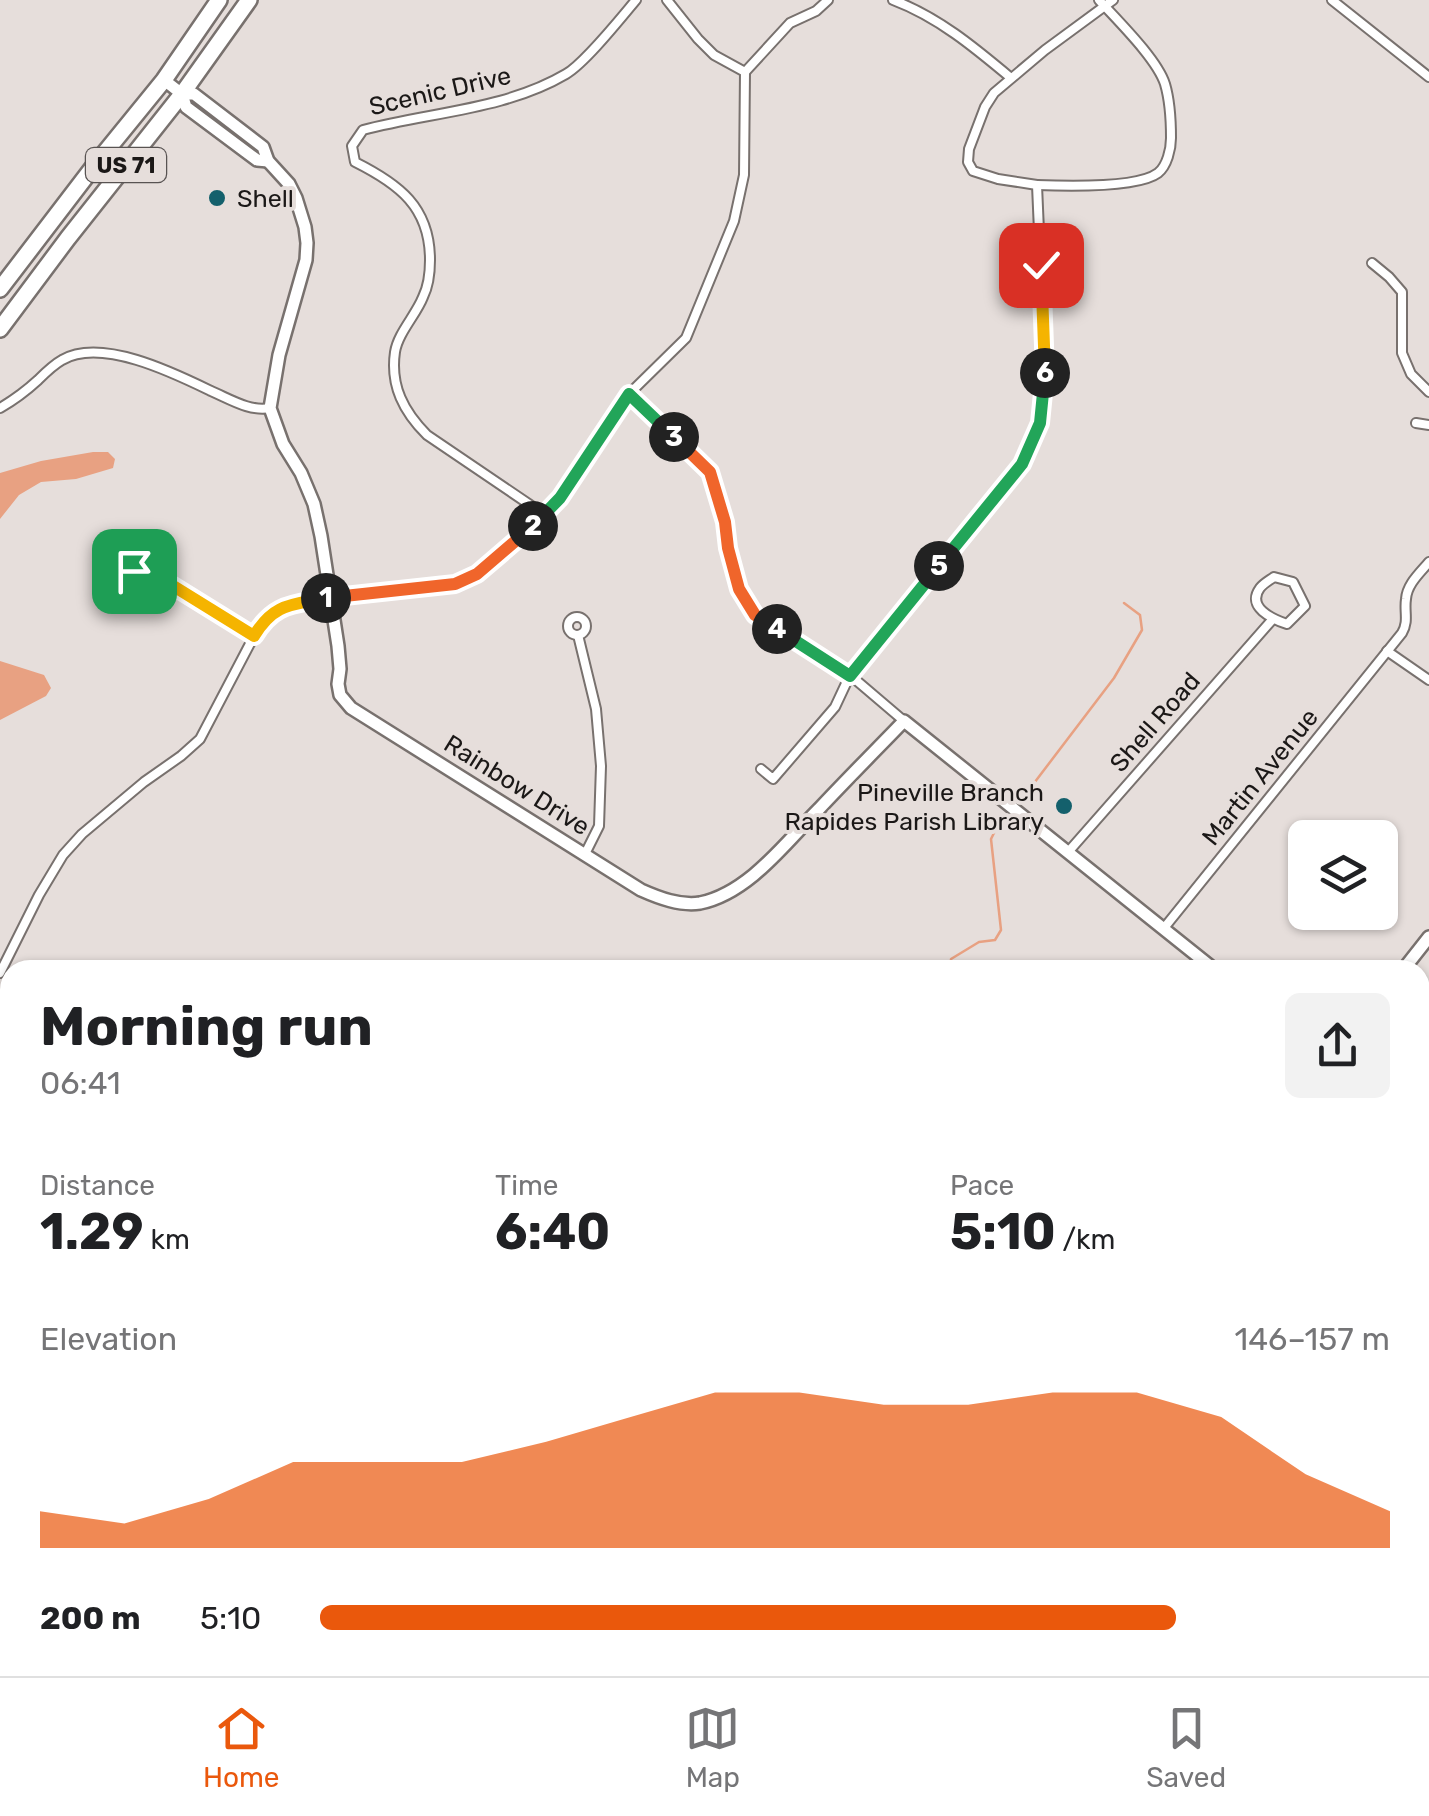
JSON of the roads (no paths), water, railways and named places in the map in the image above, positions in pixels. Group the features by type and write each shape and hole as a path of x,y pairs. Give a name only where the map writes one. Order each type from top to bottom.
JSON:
{"highway":[{"name":"US 71","path":"0,289 164,80 219,0"},
{"name":"US 71","path":"0,329 182,94 249,0"}],"street":[{"name":"Scenic Drive","path":"545,515 427,435 411,420 399,399 394,374 395,348 423,298 430,276 430,246 423,217 404,193 356,162 352,146 362,130 487,105 570,72 636,0"},
{"path":"667,0 714,55 744,72"},
{"path":"6,960 63,855 82,834 200,738 254,636 271,613 330,597 455,584 477,574 560,498 629,394 686,338 734,220 744,175 744,72 790,22 828,0"},
{"path":"893,0 945,26 1011,78"},
{"path":"1332,0 1429,78"},
{"path":"1106,2 1164,81 1172,144 1164,166 1157,174 1141,180 1070,186 998,180 973,171 968,162 969,149 985,106 1011,78 1106,2"},
{"path":"0,408 61,360 102,352 185,378 240,404 260,410 270,408 306,260 306,227 288,184 268,161 257,160 186,106 182,94 164,80"},
{"path":"761,769 773,778 835,707 850,676 1022,464 1032,446 1040,423 1045,370 1037,186"},
{"path":"1372,263 1402,292 1402,353 1411,374 1429,392"},
{"path":"629,394 710,472 739,589 755,615 850,676 1203,960"},
{"name":"Rainbow Drive","path":"270,408 283,444 314,504 322,536 340,668 340,695 352,708 641,890 660,898 699,903 738,886 904,721"},
{"path":"1416,423 1429,425"},
{"name":"Martin Avenue","path":"1164,928 1388,652 1406,625 1410,585 1429,562"},
{"path":"141,566 254,636"},
{"path":"1274,576 1292,582 1305,606 1286,624 1272,620 1256,599 1260,588 1274,576"},
{"name":"Shell Road","path":"1069,851 1272,620"},
{"path":"578,635 596,709 601,766 599,826 584,854"},
{"path":"1388,652 1429,680"},
{"path":"1411,960 1429,937"}],"waterway":[{"path":"1025,795 1114,678 1142,630 1140,615 1124,603"},
{"path":"951,960 979,942 995,940 1001,930 991,839 997,827"}],"place":[{"name":"Shell","path":"217,198"},
{"name":"Pineville Branch Rapides Parish Library","path":"1064,806"}]}
